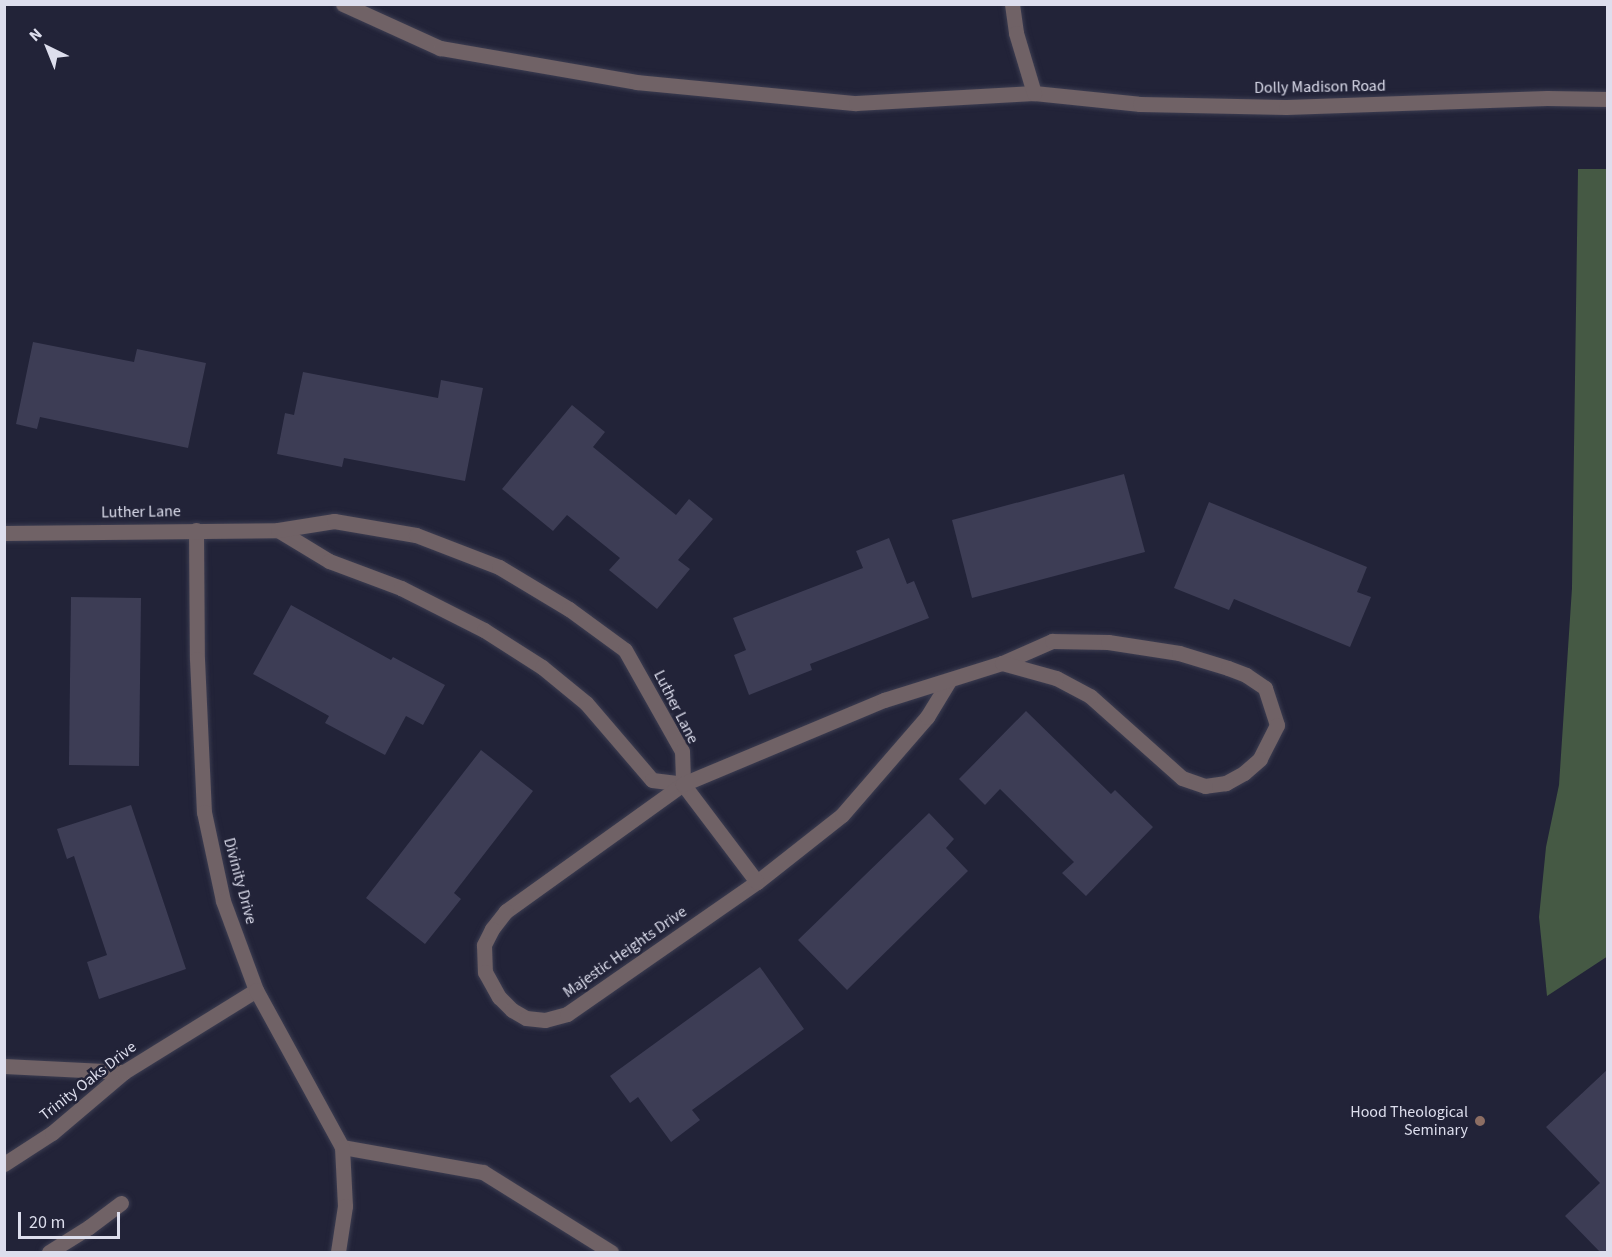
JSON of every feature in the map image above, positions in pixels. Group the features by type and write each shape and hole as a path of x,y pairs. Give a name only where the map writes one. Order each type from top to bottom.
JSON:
{"street":[{"name":"Dolly Madison Road","path":"343,4 440,48 636,82 856,103 1034,93 1140,104 1286,107 1547,98 1608,99"},
{"path":"1012,4 1016,33 1034,93"},
{"name":"Luther Lane","path":"4,533 278,530 334,521 416,535 499,567 569,609 625,650 682,751 683,784"},
{"name":"Divinity Drive","path":"196,530 197,659 204,812 223,901 256,990 342,1147 345,1206 338,1252"},
{"path":"278,530 329,561 401,588 484,630 542,667 586,703 652,780 683,784 757,882"},
{"name":"Majestic Heights Drive","path":"949,681 927,717 842,815 757,882 567,1014 545,1020 526,1018 499,997 484,972 484,945 506,911 683,784 884,700 1002,663 1052,641 1108,642 1179,653 1246,675 1265,688 1277,725 1260,759 1244,773 1226,783 1205,786 1182,778 1090,696 1056,678 1002,663"},
{"name":"Trinity Oaks Drive","path":"4,1164 52,1132 124,1072 256,990"},
{"path":"4,1066 124,1072"},
{"path":"342,1147 483,1172 611,1252"},
{"path":"49,1252 89,1227 121,1203"}],"green space":[{"path":"1578,169 1608,169 1608,956 1547,996 1539,917 1546,847 1559,785 1572,588"}],"building":[{"path":"33,342 134,362 137,349 206,363 188,448 40,417 37,429 16,424"},
{"path":"303,372 438,398 441,380 483,388 465,481 344,458 342,467 277,454 285,413 294,415"},
{"path":"572,405 605,432 593,447 676,515 689,499 713,519 678,560 690,569 657,609 609,570 620,558 567,515 553,531 502,489"},
{"path":"1124,474 1145,552 972,598 952,520"},
{"path":"1209,502 1367,567 1357,592 1371,597 1350,647 1234,599 1229,610 1174,588"},
{"path":"889,538 907,584 914,581 929,618 810,664 812,670 749,695 734,655 746,650 733,618 863,568 856,551"},
{"path":"71,597 141,598 139,766 69,765"},
{"path":"291,605 391,660 393,657 445,685 423,725 406,716 385,755 325,723 329,716 253,674"},
{"path":"1026,711 1111,794 1115,790 1153,827 1086,896 1062,873 1074,862 1000,789 985,805 959,779"},
{"path":"481,750 533,791 454,893 461,899 425,944 366,898"},
{"path":"131,805 186,969 99,999 87,962 107,955 74,856 67,859 57,829"},
{"path":"929,813 954,839 946,848 968,871 847,990 798,940"},
{"path":"760,967 804,1029 692,1110 700,1120 671,1142 638,1097 630,1103 610,1076"},
{"path":"1608,1069 1608,1252 1600,1252 1565,1216 1600,1183 1546,1127"}],"place":[{"name":"Hood Theological Seminary","path":"1480,1121"}]}
